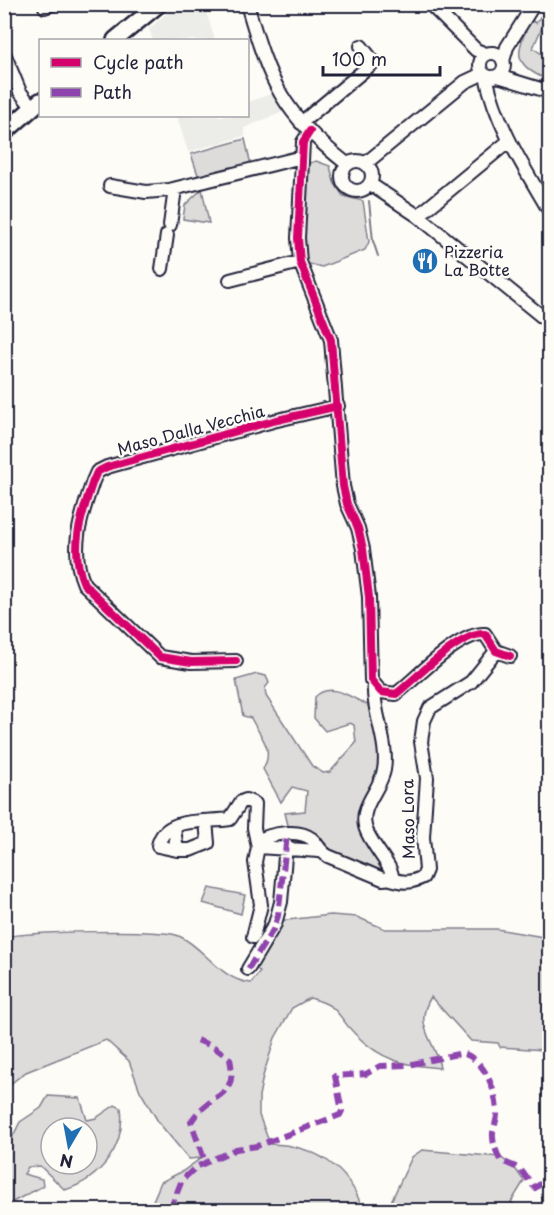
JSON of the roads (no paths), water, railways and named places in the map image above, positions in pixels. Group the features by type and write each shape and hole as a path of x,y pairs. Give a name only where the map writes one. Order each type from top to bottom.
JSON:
{"main road":[{"path":"116,39 158,5"},
{"path":"4,133 37,105"}],"street":[{"path":"44,4 45,7 52,4"},
{"path":"247,4 272,81 289,109 305,127 347,164"},
{"path":"430,4 489,67 549,92"},
{"path":"366,163 489,67 507,47 534,4"},
{"path":"361,46 374,62 305,127 298,238 300,262 331,340 343,486 347,504 358,528 368,588 369,668 374,683 381,692 396,693 437,660 477,634 485,634 496,651 510,656"},
{"path":"4,53 20,92 37,105"},
{"path":"489,67 489,93 509,141 549,212"},
{"path":"418,216 509,141"},
{"path":"110,186 153,193 303,157"},
{"path":"357,160 366,163 373,176 370,184 362,191 347,188 342,173 347,164 357,160"},
{"path":"370,184 418,216 549,323"},
{"path":"162,269 175,189"},
{"path":"230,280 300,262"},
{"name":"Maso Dalla Vecchia","path":"236,661 191,662 160,657 84,584 78,569 75,544 93,481 97,472 107,467 273,421 338,406"},
{"name":"Maso Lora","path":"391,879 404,883 416,881 423,877 426,870 423,837 427,778 421,742 424,721 430,708 471,682 496,651"},
{"path":"257,844 285,850 319,851 383,879 391,879 393,875 369,839 363,820 384,769 382,741 373,699 374,683"},
{"path":"206,820 207,844 190,850 158,846 165,832 186,822 206,820 230,819 241,802 252,801 255,804 257,844 255,862 261,905 253,938"},
{"path":"174,828 177,850"},
{"path":"257,844 296,832 313,840 319,851"},
{"path":"248,969 275,924 280,902 287,835"}],"waterway":[{"path":"369,201 373,241 378,256"}],"place":[{"name":"Pizzeria La Botte","path":"425,261"}]}
